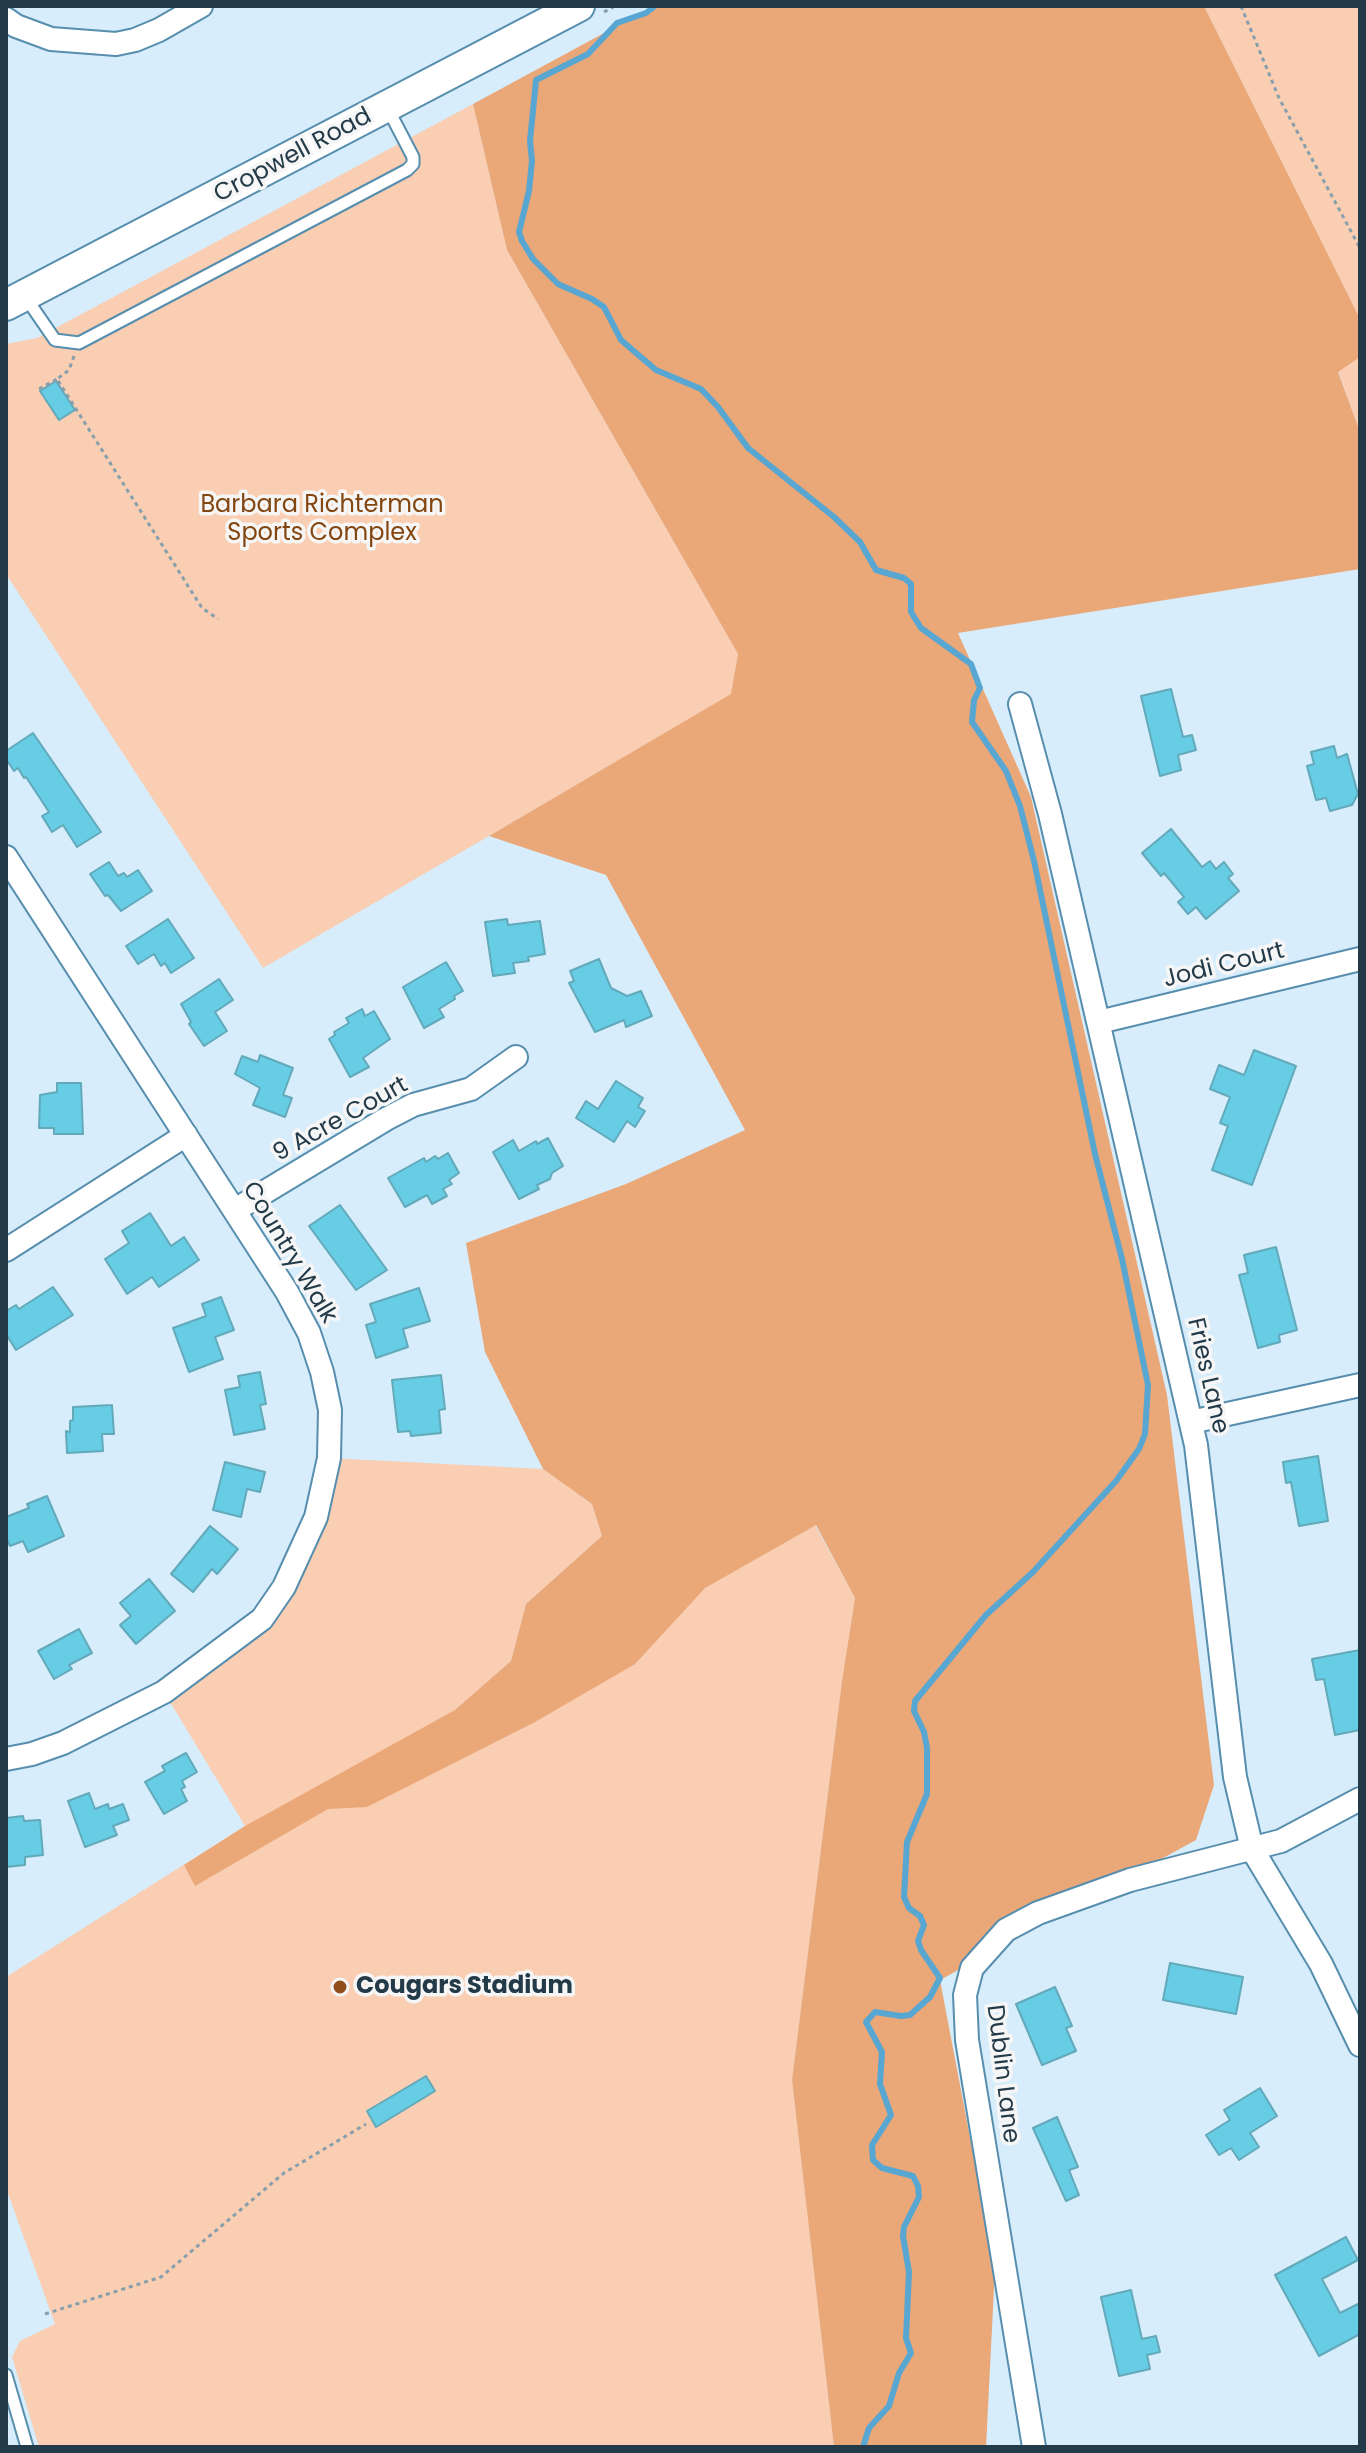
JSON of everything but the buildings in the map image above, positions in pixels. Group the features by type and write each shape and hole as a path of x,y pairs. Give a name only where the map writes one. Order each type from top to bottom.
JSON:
{"street":[{"path":"6,19 51,39 116,44 159,30 201,6"},
{"name":"Cropwell Road","path":"15,300 579,6"},
{"name":"Fries Lane","path":"1020,704 1050,814 1196,1445 1235,1777 1252,1849 1321,1964 1360,2045"},
{"name":"Country Walk","path":"6,1759 63,1743 164,1692 262,1619 284,1587 316,1517 329,1458 330,1410 309,1333 287,1292 10,871"},
{"name":"Jodi Court","path":"1099,1022 1360,959"},
{"name":"9 Acre Court","path":"235,1210 386,1119 413,1105 471,1089 516,1057"},
{"path":"6,1250 186,1135"},
{"path":"1191,1422 1360,1385"},
{"name":"Dublin Lane","path":"1034,2447 967,2040 965,1995 972,1968 1006,1930 1038,1913 1130,1880 1281,1841 1360,1799"}],"lane":[{"path":"15,300 55,340 79,343 407,170 413,164 413,157 387,107"},
{"path":"6,2375 27,2447"}],"path":[{"path":"1241,6 1279,98 1360,248"},
{"path":"39,389 69,370 74,356"},
{"path":"57,379 202,608 218,619"},
{"path":"45,2314 161,2277 284,2173 366,2124"}],"green space":[{"path":"1204,6 1360,6 1360,319 1340,280"},
{"name":"Barbara Richterman Sports Complex","path":"473,104 507,250 738,654 732,694 263,968 6,574 6,344 37,338"},
{"path":"1360,357 1360,432 1338,371"},
{"path":"329,1458 543,1469 592,1504 602,1536 526,1604 511,1661 459,1707 815,1525 855,1598 792,2080 834,2447 39,2447 12,2357 20,2341 55,2324 6,2188 6,1977 245,1826 164,1692 263,1619"}],"shaded area":[{"path":"654,6 1204,6 1360,319 1360,357 1338,372 1360,432 1360,569 958,633 1031,797 1167,1395 1214,1785 1196,1840 940,1980 995,2269 986,2447 834,2447 792,2080 855,1598 816,1525 705,1588 635,1664 535,1722 367,1807 328,1809 195,1886 184,1865 245,1826 455,1710 511,1661 526,1604 602,1536 592,1504 543,1469 485,1352 466,1243 626,1184 745,1130 606,875 489,836 731,694 738,654 507,250 473,104"}],"waterway":[{"path":"655,6 646,13 617,23 588,54 536,80 529,191 519,232 522,241 533,259 558,284 604,307 621,340 656,370 701,389 748,448 834,517 860,542 876,570 904,578 911,584 911,612 921,628 971,664 980,688 974,700 972,722 1006,771 1020,806 1034,861 1095,1154 1122,1259 1148,1385 1145,1434 1139,1449 1116,1481 1033,1572 986,1615 915,1701 914,1711 924,1732 927,1748 927,1794 907,1842 904,1897 909,1908 920,1916 924,1925 918,1941 940,1978 930,1997 910,2015 875,2012 866,2022 882,2052 880,2084 891,2115 872,2145 873,2160 882,2168 913,2176 919,2197 904,2227 903,2236 909,2272 906,2338 911,2353 899,2373 889,2406 869,2428 863,2447"}],"place":[{"name":"Cougars Stadium","path":"340,1987"}]}
